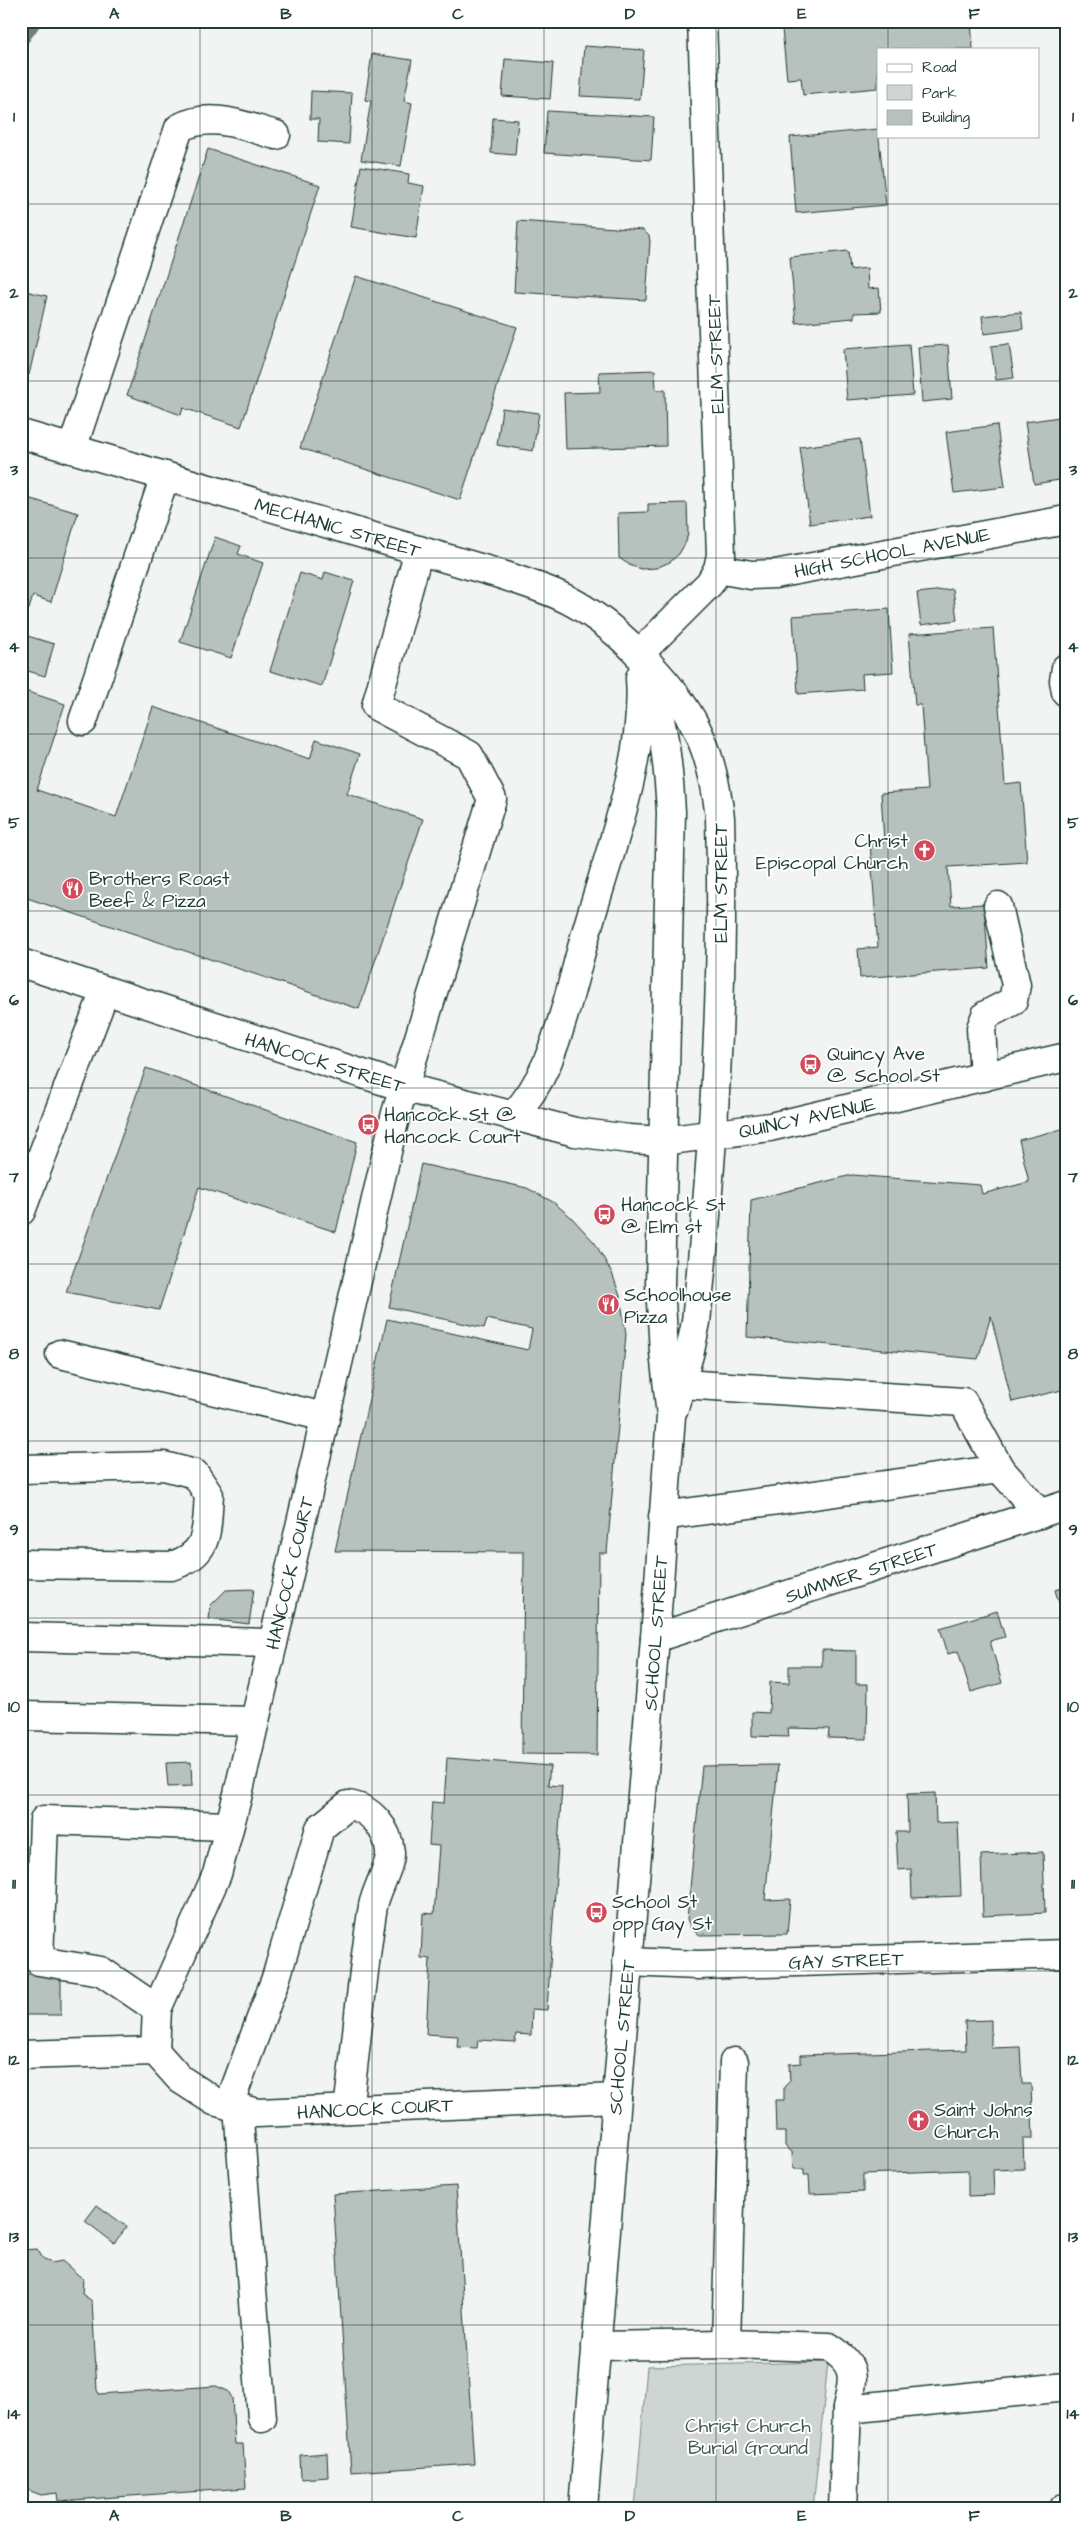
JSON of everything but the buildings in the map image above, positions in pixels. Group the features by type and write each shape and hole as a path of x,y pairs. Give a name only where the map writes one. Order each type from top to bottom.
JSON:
{"main road":[{"name":"ELM STREET","path":"702,21 722,542 718,569 700,595 639,654 674,690 689,712 700,734 717,790 721,897 718,1025 712,1136"},
{"path":"72,449 179,128 191,121 207,118 276,135"},
{"name":"MECHANIC STREET","path":"21,434 493,572 558,596 608,626 639,654"},
{"path":"82,721 165,476"},
{"name":"HIGH SCHOOL AVENUE","path":"718,569 751,575 774,574 1065,523"},
{"name":"HANCOCK COURT","path":"419,550 376,706 469,755 492,799 403,1087 255,1720 217,1874 157,2009 155,2051 180,2078 214,2101 257,2113 616,2098"},
{"path":"512,1117 526,1102 548,1061 622,808 640,714 639,654"},
{"path":"639,654 656,698 668,766 672,812 663,1141"},
{"path":"1066,668 1064,680 1066,692"},
{"path":"984,1077 981,1028 986,1015 1013,1001 1016,986 998,906"},
{"name":"HANCOCK STREET","path":"21,963 403,1087 512,1117 592,1135 663,1141"},
{"path":"21,1211 104,991"},
{"name":"QUINCY AVENUE","path":"663,1141 770,1128 1066,1057"},
{"name":"SCHOOL STREET","path":"671,1416 682,1384 696,1322 712,1136"},
{"name":"SCHOOL STREET","path":"583,2508 655,1638 671,1416 664,1352 660,1285 663,1141"},
{"path":"60,1354 325,1416"},
{"path":"682,1384 963,1402 1000,1469 1040,1514"},
{"path":"21,1469 164,1466 195,1474 209,1495 207,1527 202,1545 189,1560 171,1566 21,1564"},
{"path":"663,1516 1000,1469"},
{"name":"SUMMER STREET","path":"655,1638 1066,1505"},
{"path":"21,1637 273,1643"},
{"path":"21,1716 255,1720"},
{"path":"262,2418 234,2106 276,1978 320,1828 348,1804 358,1806 366,1811 379,1824 388,1840 390,1854 375,1895 369,1931 348,2109"},
{"path":"157,2009 101,1971 39,1961 44,1820 229,1826"},
{"name":"GAY STREET","path":"627,1962 698,1965 1066,1954"},
{"path":"21,2054 155,2051"},
{"path":"726,2344 734,2062"},
{"path":"596,2346 726,2344 829,2347 844,2356 854,2377 847,2409 843,2508"},
{"path":"847,2409 1066,2387"}],"green space":[{"name":"Christ Church Burial Ground","path":"828,2362 813,2508 635,2508 647,2366"}],"waterway":[{"path":"21,42 36,21"}],"place":[{"name":"Christ Episcopal Church","path":"924,851"},
{"name":"Brothers Roast Beef & Pizza","path":"73,889"},
{"name":"Quincy Ave @ School St","path":"811,1064"},
{"name":"Hancock St @ Hancock Court","path":"368,1125"},
{"name":"Hancock St @ Elm st","path":"605,1215"},
{"name":"Schoolhouse Pizza","path":"608,1305"},
{"name":"School St opp Gay St","path":"596,1912"},
{"name":"Saint Johns Church","path":"918,2120"}]}
